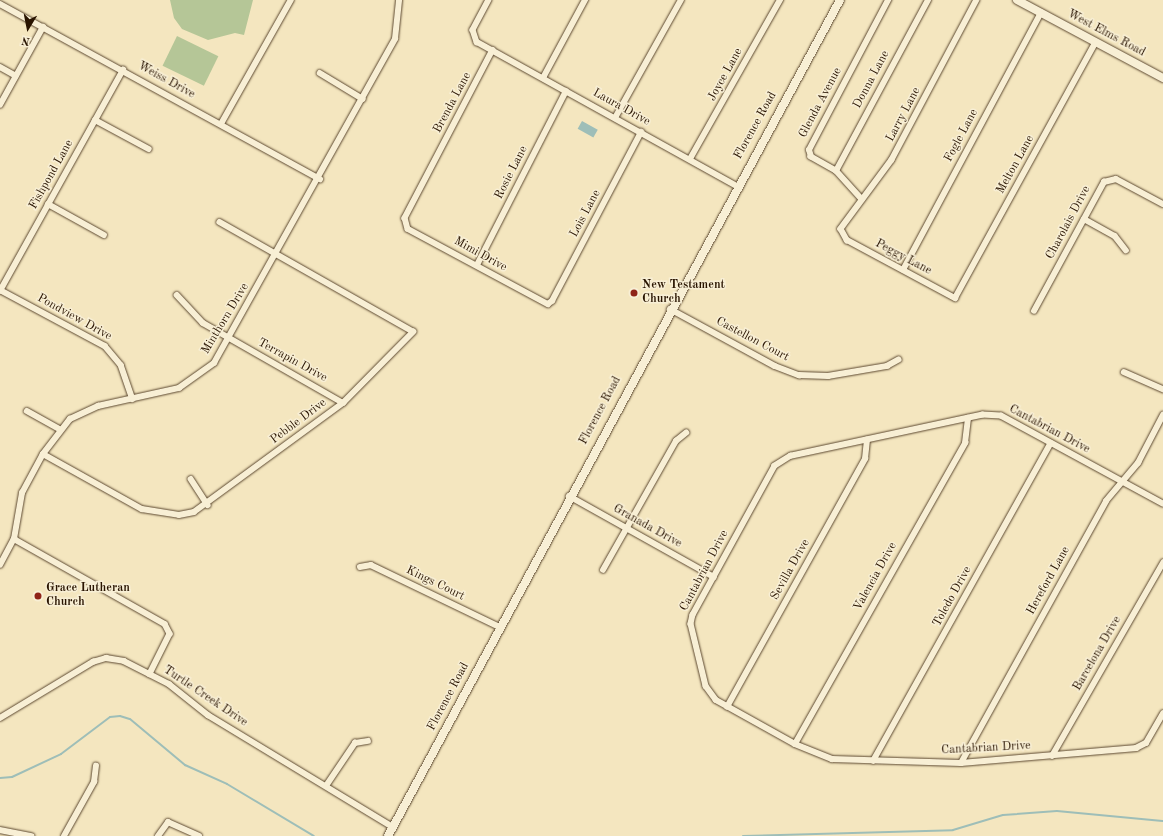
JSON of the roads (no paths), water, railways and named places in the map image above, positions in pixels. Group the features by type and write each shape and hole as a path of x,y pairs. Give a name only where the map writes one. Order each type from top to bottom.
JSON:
{"street":[{"path":"221,124 291,0"},
{"name":"Minthorn Drive","path":"0,566 14,539 22,493 43,454 60,429 88,409 165,393 193,380 214,363 230,339 320,179 395,39 399,0"},
{"path":"489,0 472,34 477,42 493,50"},
{"path":"543,78 585,0"},
{"path":"615,118 681,0"},
{"name":"Joyce Lane","path":"690,159 780,0"},
{"name":"Florence Road","path":"388,836 670,309 840,0"},
{"name":"Glenda Avenue","path":"862,200 836,171 810,157 809,150 888,0"},
{"name":"Donna Lane","path":"836,171 928,0"},
{"name":"Larry Lane","path":"842,234 841,229 892,160 977,0"},
{"name":"West Elms Road","path":"1017,0 1163,78"},
{"name":"Weiss Drive","path":"0,4 320,179"},
{"name":"Fogle Lane","path":"903,270 1041,13"},
{"path":"0,105 43,27"},
{"name":"Melton Lane","path":"955,298 1096,42"},
{"name":"Laura Drive","path":"493,50 737,186"},
{"name":"Brenda Lane","path":"404,224 493,50"},
{"path":"0,67 16,76"},
{"name":"Fishpond Lane","path":"0,290 123,70"},
{"path":"320,73 363,99"},
{"name":"Rosie Lane","path":"477,265 566,91"},
{"path":"95,120 149,149"},
{"name":"Lois Lane","path":"548,304 552,301 641,132"},
{"name":"Charolais Drive","path":"1034,311 1104,182 1112,179 1163,204"},
{"path":"48,204 104,235"},
{"path":"1084,219 1115,236 1126,250"},
{"path":"220,223 276,255"},
{"name":"Mimi Drive","path":"404,224 408,229 548,304"},
{"name":"Peggy Lane","path":"842,234 847,240 955,298"},
{"name":"Pebble Drive","path":"43,454 142,509 179,515 208,504 343,403 413,332 276,255"},
{"name":"Pondview Drive","path":"0,290 105,346 121,365 133,399"},
{"name":"Terrapin Drive","path":"177,295 203,324 343,403"},
{"name":"Castellon Court","path":"670,309 775,366 799,375 828,376 887,366 898,360"},
{"path":"1124,372 1163,389"},
{"path":"27,411 60,429"},
{"name":"Hereford Lane","path":"961,763 1106,501 1138,463 1163,415"},
{"name":"Cantabrian Drive","path":"1163,504 1001,416 968,418 792,456 775,466 693,615 692,632 709,692 727,707 795,744 826,758 873,761 961,763 1136,748 1146,743 1163,713"},
{"name":"Valencia Drive","path":"795,744 965,443 968,418"},
{"path":"603,570 676,441 686,433"},
{"name":"Sevilla Drive","path":"727,707 866,459 867,440"},
{"name":"Toledo Drive","path":"873,761 1051,443"},
{"path":"191,479 208,504"},
{"name":"Granada Drive","path":"569,496 714,577"},
{"path":"14,539 165,624 170,634 150,674"},
{"name":"Barcelona Drive","path":"1052,756 1163,563"},
{"name":"Kings Court","path":"360,567 371,565 500,627"},
{"name":"Turtle Creek Drive","path":"0,718 93,662 115,659 150,674 208,715 393,827"},
{"path":"326,786 355,743 368,741"},
{"path":"64,836 94,782 96,766"},
{"path":"158,836 168,822 198,836"},
{"path":"0,830 31,836"}],"water":[{"path":"582,121 598,130 593,138 578,129"}],"waterway":[{"path":"0,778 12,777 61,754 110,717 120,716 130,719 185,765 227,784 314,836"},
{"path":"743,836 953,830 1003,815 1057,811 1163,821"}],"place":[{"name":"New Testament Church","path":"634,293"},
{"name":"Grace Lutheran Church","path":"38,596"}]}
